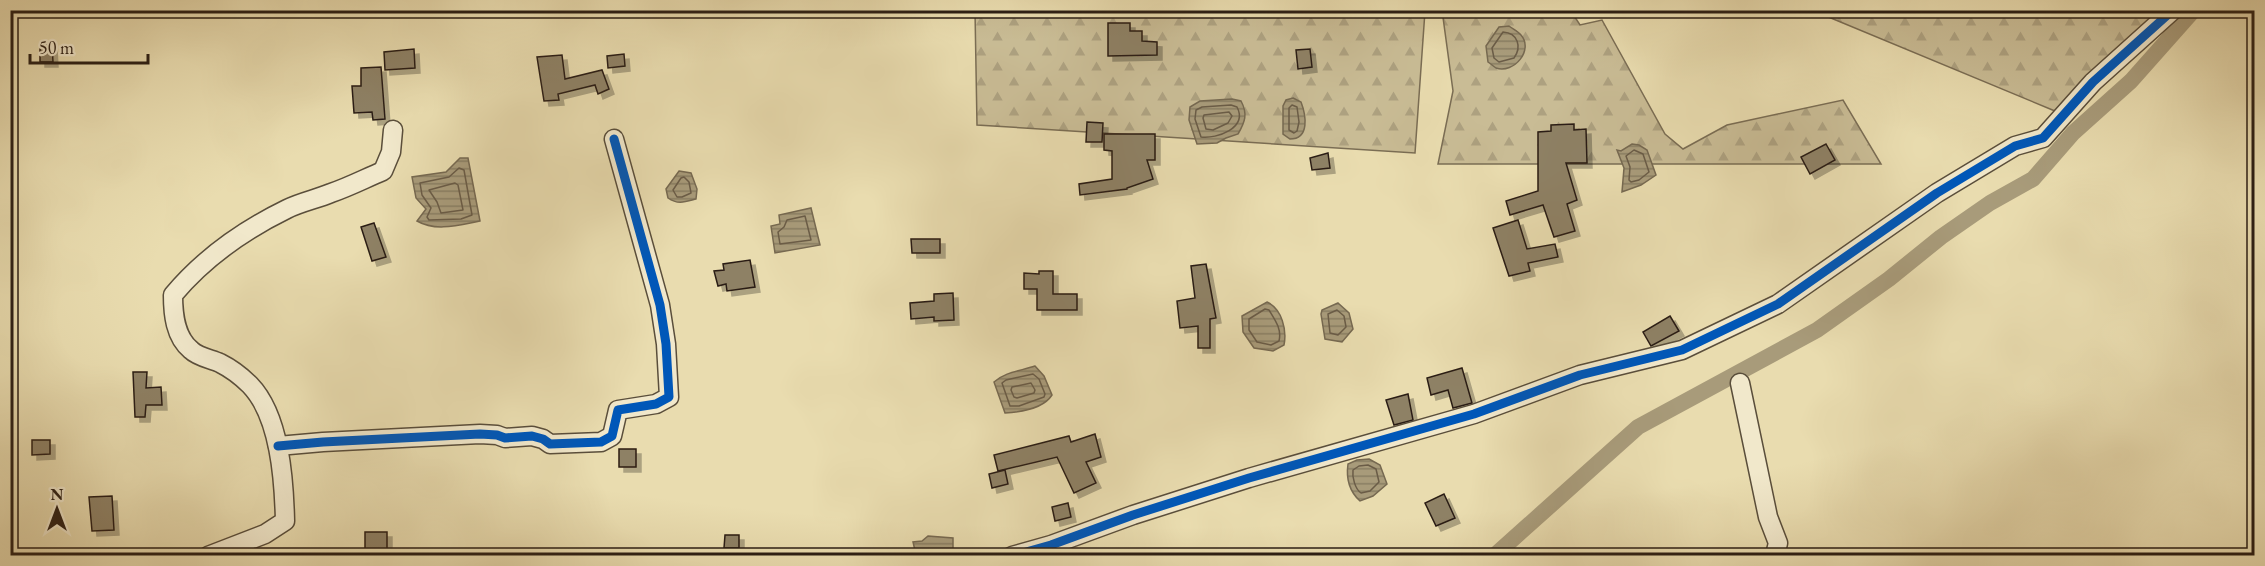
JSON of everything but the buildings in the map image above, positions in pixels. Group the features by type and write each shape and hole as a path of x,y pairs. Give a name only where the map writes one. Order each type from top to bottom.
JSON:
{"street":[{"path":"1012,555 1052,546 1133,515 1249,478 1474,414 1580,375 1683,350 1778,304 1937,193 2015,146 2043,138 2093,82 2173,10"},
{"path":"208,555 265,534 285,521 278,446 266,409 251,385 223,364 191,351 180,337 173,313 172,295 190,275 219,250 288,208 332,193 383,171 391,152 393,130"},
{"path":"278,446 480,434 505,438 532,436 550,444 601,442 612,436 618,410 656,404 669,397 666,344 660,305 614,139"},
{"path":"1740,383 1768,517 1778,543 1776,555"}],"green space":[{"path":"1442,10 1571,11 1580,25 1602,20 1665,134 1683,149 1727,125 1843,100 1881,164 1438,164 1453,91"},
{"path":"975,11 1425,11 1415,153 977,125"},
{"path":"1814,11 2157,11 2055,111"}],"water":[{"path":"1509,26 1520,34 1524,41 1524,54 1509,67 1496,68 1488,62 1486,46 1499,27"},
{"path":"1293,98 1301,102 1305,125 1301,135 1290,139 1283,134 1283,106 1286,100"},
{"path":"1232,99 1241,101 1245,114 1238,134 1217,143 1197,144 1189,120 1190,107 1200,101"},
{"path":"1632,144 1647,150 1656,175 1641,185 1622,192 1624,168 1617,150 1621,151"},
{"path":"460,158 468,158 480,221 440,227 417,221 426,209 416,198 412,177 446,172"},
{"path":"679,171 691,173 697,189 696,199 678,202 668,198 666,189"},
{"path":"811,208 820,245 775,253 771,226 780,224 779,215"},
{"path":"1267,302 1280,315 1285,333 1284,345 1273,351 1254,348 1243,332 1242,316"},
{"path":"1338,303 1349,313 1353,329 1342,342 1325,339 1321,314 1322,310"},
{"path":"1035,366 1044,376 1052,395 1038,407 1005,413 994,382 1008,374"},
{"path":"1369,459 1380,465 1387,484 1373,496 1360,501 1349,484 1348,464 1357,460"},
{"path":"928,536 953,538 953,555 916,555 913,542 922,541"}],"waterway":[{"path":"1494,556 1638,427 1817,330 1889,279 1941,237 1990,203 2033,179 2073,133 2131,81 2194,10"}],"cycle path":[{"path":"1012,556 1249,478 1474,414 1580,375 1682,350 1778,304 1937,193 2015,146 2043,138 2093,82 2173,10"},
{"path":"278,446 480,434 505,438 532,436 550,444 601,442 612,436 618,410 656,404 669,397 666,344 660,305 614,139"}]}
